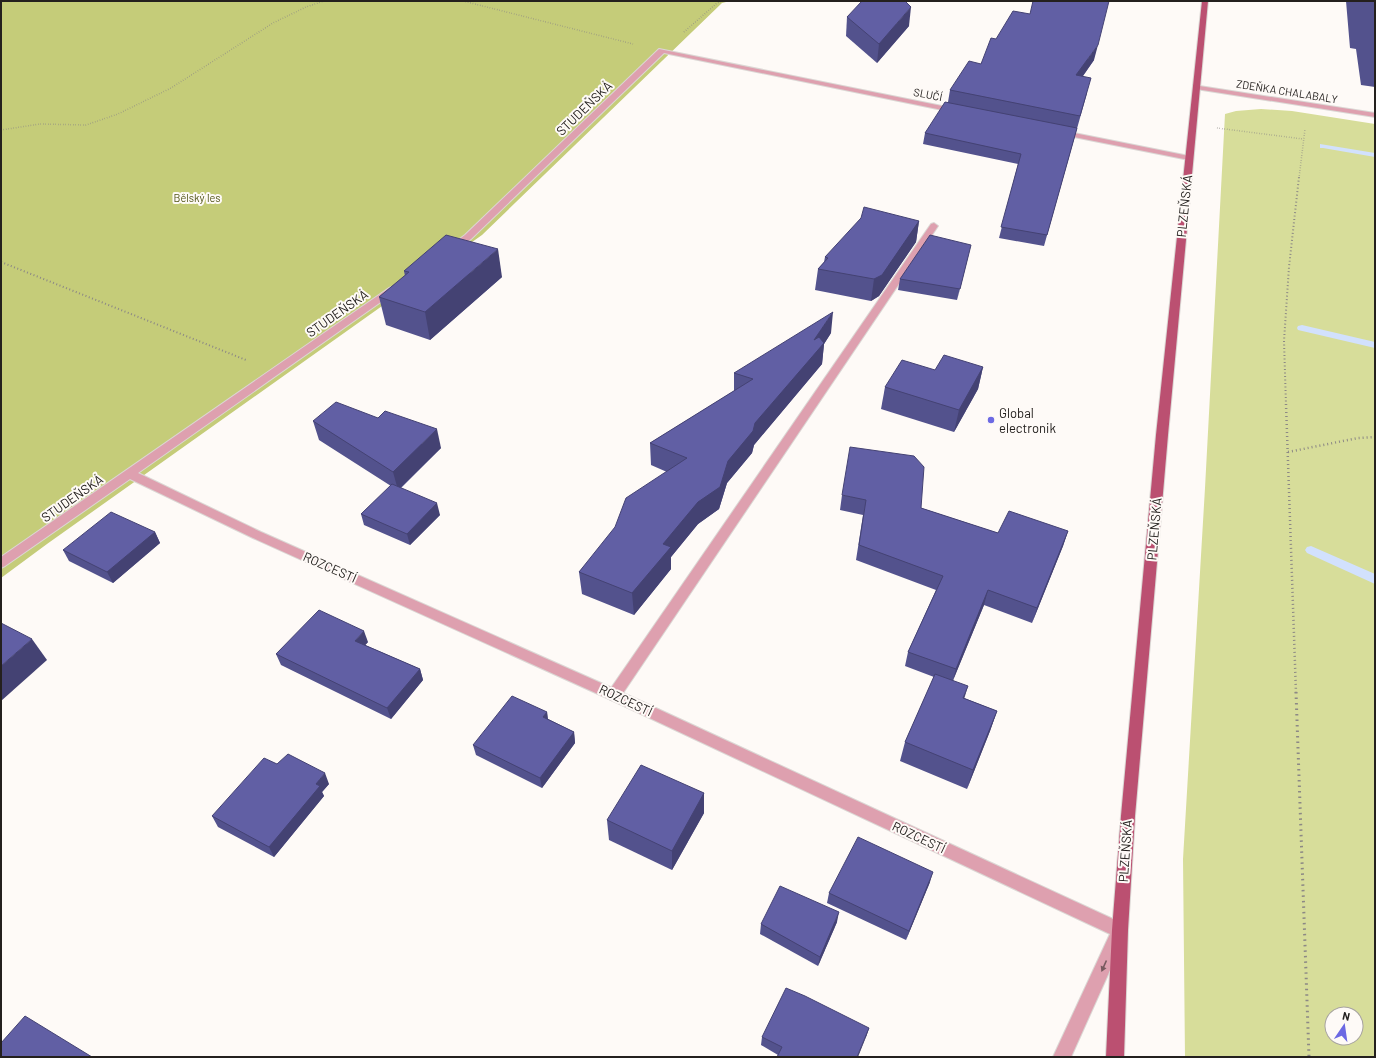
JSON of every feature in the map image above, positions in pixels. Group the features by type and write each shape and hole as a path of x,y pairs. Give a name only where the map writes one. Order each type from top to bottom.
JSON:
{"main road":[{"name":"PLZEŇSKÁ","path":"1115,1057 1120,930 1128,808 1163,427 1205,1"}],"street":[{"name":"SLUČÍ","path":"662,51 964,113"},
{"name":"STUDEŇSKÁ","path":"442,255 468,237 662,51"},
{"name":"ZDEŇKA CHALABALY","path":"1196,87 1375,115"},
{"path":"1050,130 1189,158"},
{"path":"614,694 922,237 934,226"},
{"name":"STUDEŇSKÁ","path":"1,563 398,286"},
{"name":"ROZCESTÍ","path":"130,474 257,535 614,694 1120,930"},
{"path":"1062,1057 1120,930"}],"path":[{"path":"1,130 44,124 90,124 122,112 193,75 272,23 307,6 324,1"},
{"path":"463,1 662,51 717,3 723,1"},
{"path":"1307,105 1307,119 1303,139 1289,267 1284,341 1309,1057"},
{"path":"1193,125 1303,139"},
{"path":"1,262 275,372"},
{"path":"1288,452 1358,438 1375,437"}],"green space":[{"name":"Bělský les","path":"1,1 730,1 722,3 482,235 1,578"},
{"path":"1261,109 1292,111 1375,124 1375,1057 1185,1057 1183,859 1225,114 1236,111"}],"building":[{"path":"862,1 905,1 911,7 879,44 847,17"},
{"path":"1033,1 1109,1 1098,45 1076,75 1091,78 1080,116 950,90 969,61 981,64 991,38 996,39 1013,11 1030,14"},
{"path":"945,102 1077,128 1047,235 1001,227 1021,154 925,133"},
{"path":"864,207 919,221 882,275 874,279 818,269 828,258 825,257 861,218"},
{"path":"446,235 498,249 425,312 379,297 409,272 404,271"},
{"path":"930,235 971,245 960,289 900,279"},
{"path":"833,312 814,340 819,337 824,343 755,423 753,431 728,461 720,487 698,502 663,544 671,547 632,593 579,572 615,527 626,498 687,458 650,443 753,379 734,373"},
{"path":"944,355 983,367 959,410 885,387 902,360 935,370"},
{"path":"336,402 378,418 385,411 437,429 393,472 313,421"},
{"path":"850,447 914,456 924,467 921,508 998,533 1009,511 1068,531 1037,608 988,590 956,669 908,652 943,576 859,545 866,500 842,495"},
{"path":"392,484 437,503 407,534 361,514"},
{"path":"111,512 155,532 107,572 63,550"},
{"path":"319,610 364,631 355,641 420,669 387,708 276,654"},
{"path":"1,623 32,639 1,666"},
{"path":"935,674 968,686 963,698 997,711 973,770 905,742"},
{"path":"512,696 547,712 543,717 574,732 540,778 473,745"},
{"path":"288,754 325,773 316,784 320,786 269,847 212,816 264,758 277,764"},
{"path":"641,765 704,793 672,851 607,820"},
{"path":"858,837 933,872 909,931 829,893"},
{"path":"780,886 839,912 820,957 761,924"},
{"path":"786,988 869,1028 857,1057 777,1057 782,1047 762,1037"},
{"path":"25,1016 92,1057 1,1057 1,1043"}],"waterway":[{"path":"1323,146 1375,155"},
{"path":"1302,328 1375,345"},
{"path":"1311,550 1375,579"}],"place":[{"name":"Global electronik","path":"991,420"}]}
